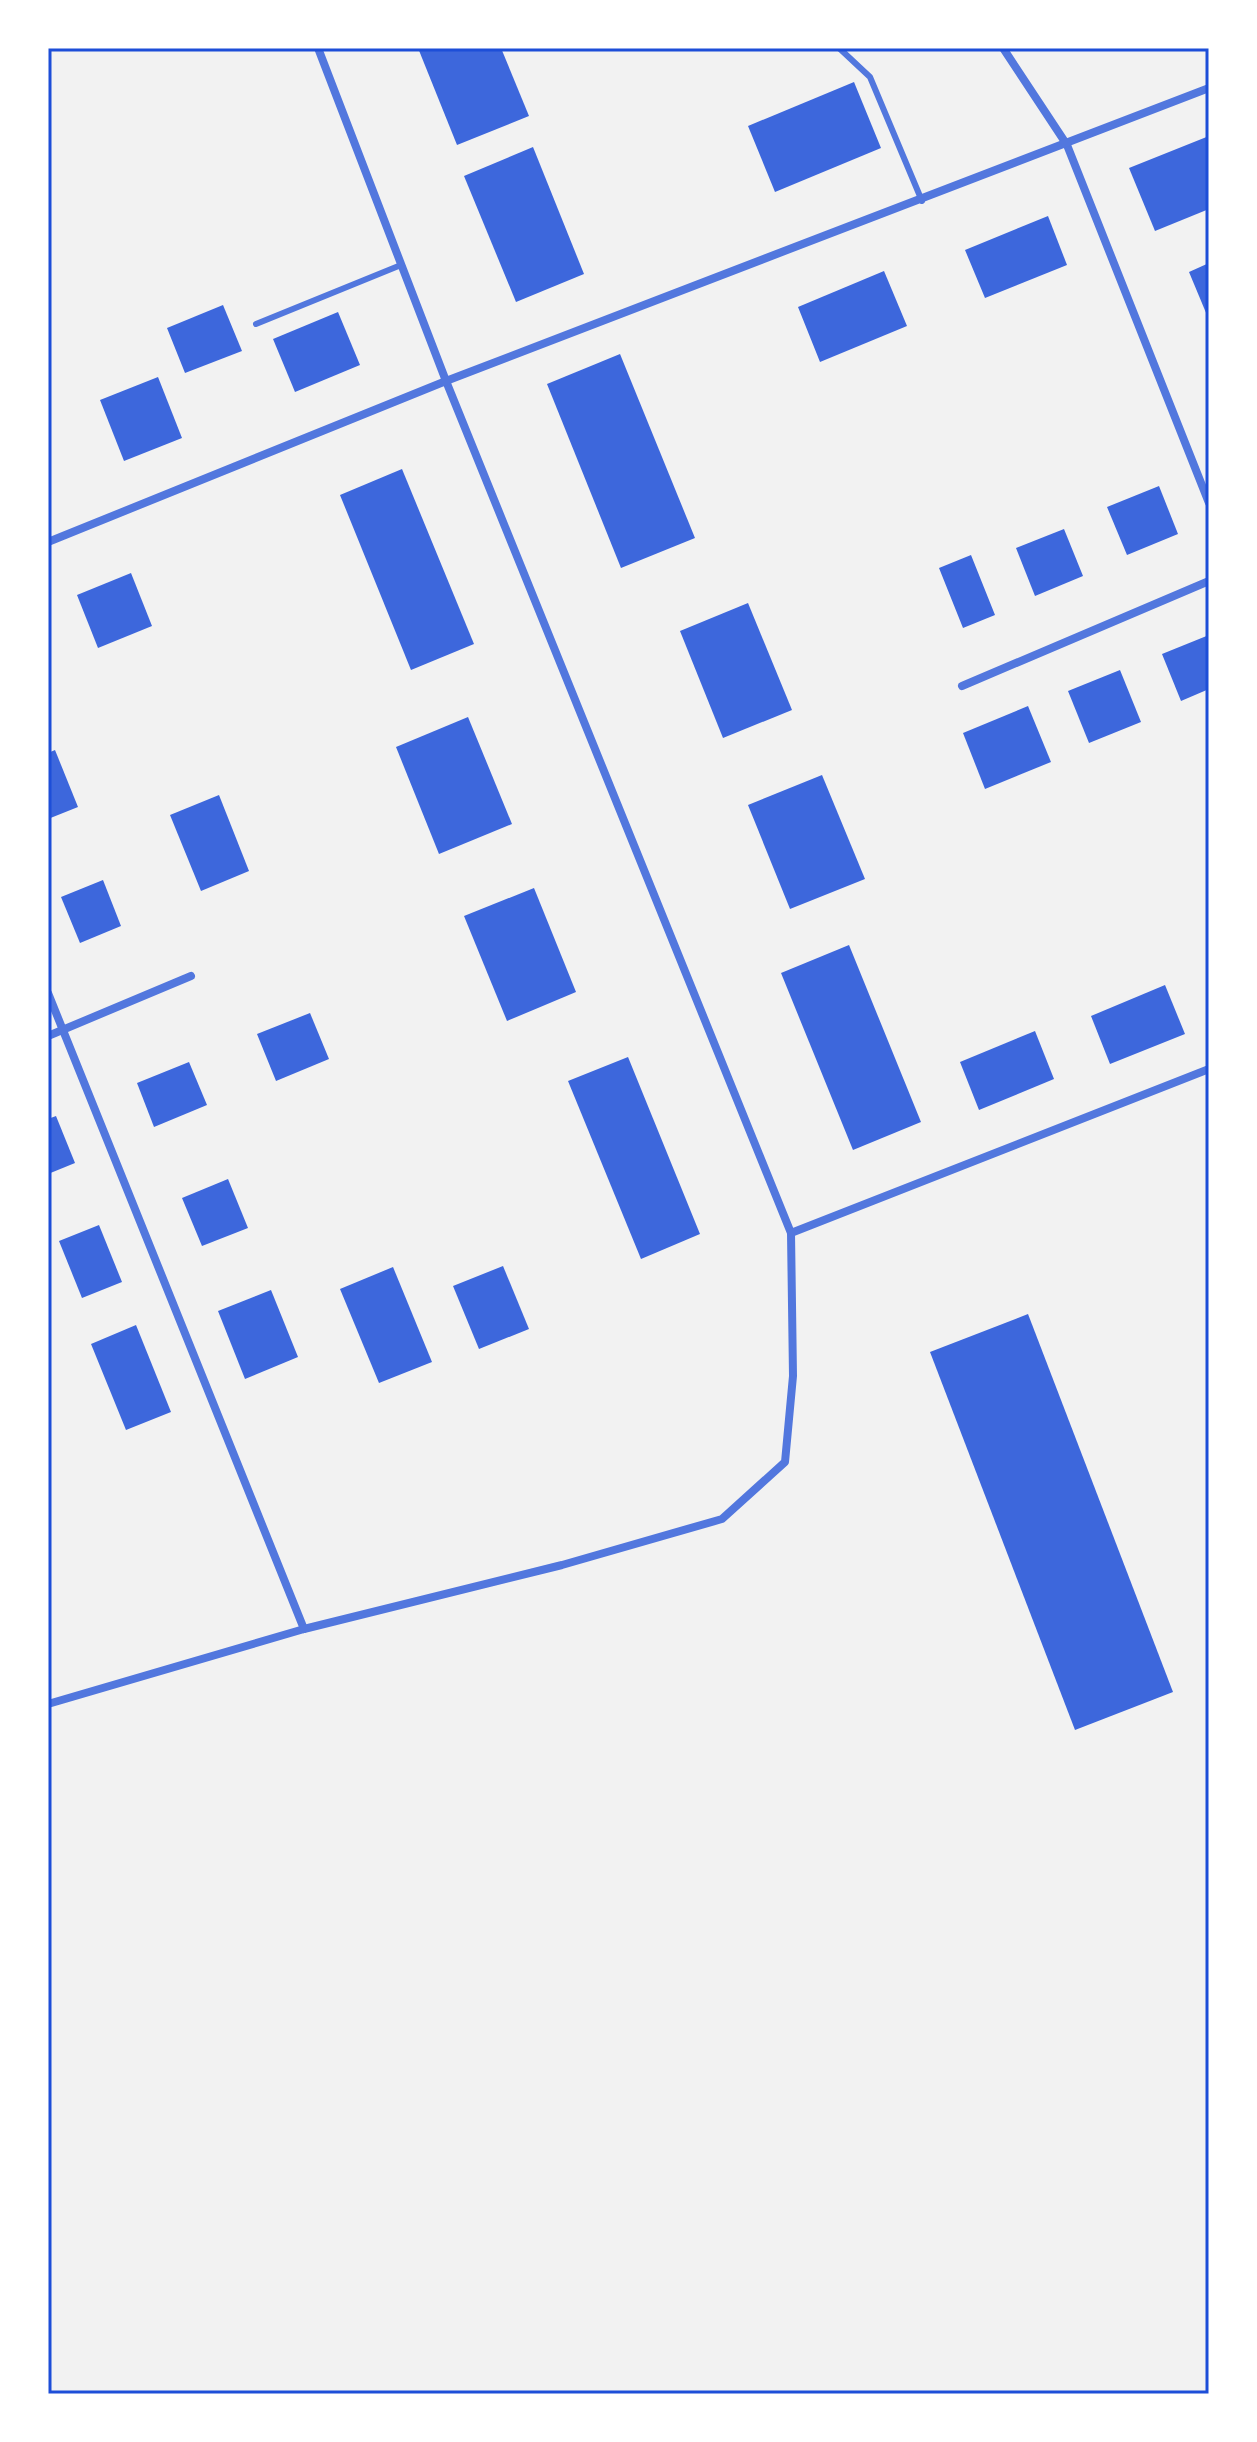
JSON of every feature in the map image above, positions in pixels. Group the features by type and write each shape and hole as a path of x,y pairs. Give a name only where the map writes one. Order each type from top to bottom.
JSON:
{"street":[{"path":"48,1704 304,1629 562,1565 722,1519 785,1462 793,1376 791,1233 446,381 318,48"},
{"path":"1003,48 1067,145 1209,503"},
{"path":"48,542 446,381 922,201 1209,88"},
{"path":"962,686 1209,581"},
{"path":"48,1036 191,976"},
{"path":"48,993 304,1629"},
{"path":"791,1233 1209,1069"}],"lane":[{"path":"839,48 870,77 922,201"},
{"path":"256,324 401,265"}],"building":[{"path":"418,48 501,48 529,116 457,145"},
{"path":"854,82 881,148 775,192 748,126"},
{"path":"1209,136 1209,209 1155,231 1129,168"},
{"path":"533,147 584,274 516,302 464,176"},
{"path":"1048,216 1067,265 985,298 965,250"},
{"path":"1209,263 1209,320 1189,272"},
{"path":"884,271 907,326 820,362 798,307"},
{"path":"223,305 242,351 185,373 167,328"},
{"path":"338,312 360,365 295,392 273,339"},
{"path":"620,354 695,538 621,568 547,384"},
{"path":"158,377 182,438 124,461 100,400"},
{"path":"402,469 474,644 411,670 340,495"},
{"path":"1159,486 1178,534 1127,555 1107,507"},
{"path":"1064,529 1083,576 1035,596 1016,548"},
{"path":"971,555 995,615 963,628 939,568"},
{"path":"131,573 152,626 98,648 77,595"},
{"path":"748,603 792,710 723,738 680,631"},
{"path":"1209,635 1209,689 1181,701 1162,654"},
{"path":"1120,670 1141,722 1089,743 1068,691"},
{"path":"1028,706 1051,762 985,789 963,733"},
{"path":"468,717 512,824 439,854 396,747"},
{"path":"55,750 78,807 48,819 48,753"},
{"path":"822,775 865,879 790,909 748,805"},
{"path":"219,795 249,871 201,891 170,815"},
{"path":"103,880 121,926 80,943 61,897"},
{"path":"534,888 576,992 507,1021 464,916"},
{"path":"849,945 921,1122 853,1150 781,973"},
{"path":"1165,985 1185,1034 1110,1064 1091,1016"},
{"path":"310,1013 329,1059 276,1081 257,1034"},
{"path":"1035,1031 1054,1079 979,1110 960,1062"},
{"path":"628,1057 700,1234 641,1259 568,1081"},
{"path":"189,1062 207,1105 154,1127 137,1083"},
{"path":"56,1116 75,1163 48,1174 48,1119"},
{"path":"228,1179 248,1228 202,1246 182,1198"},
{"path":"99,1225 122,1282 82,1298 59,1241"},
{"path":"503,1266 529,1329 479,1349 453,1286"},
{"path":"393,1267 432,1362 379,1383 340,1289"},
{"path":"271,1290 298,1357 245,1379 218,1311"},
{"path":"1028,1314 1173,1692 1075,1730 930,1352"},
{"path":"136,1325 171,1412 126,1430 91,1344"}]}
